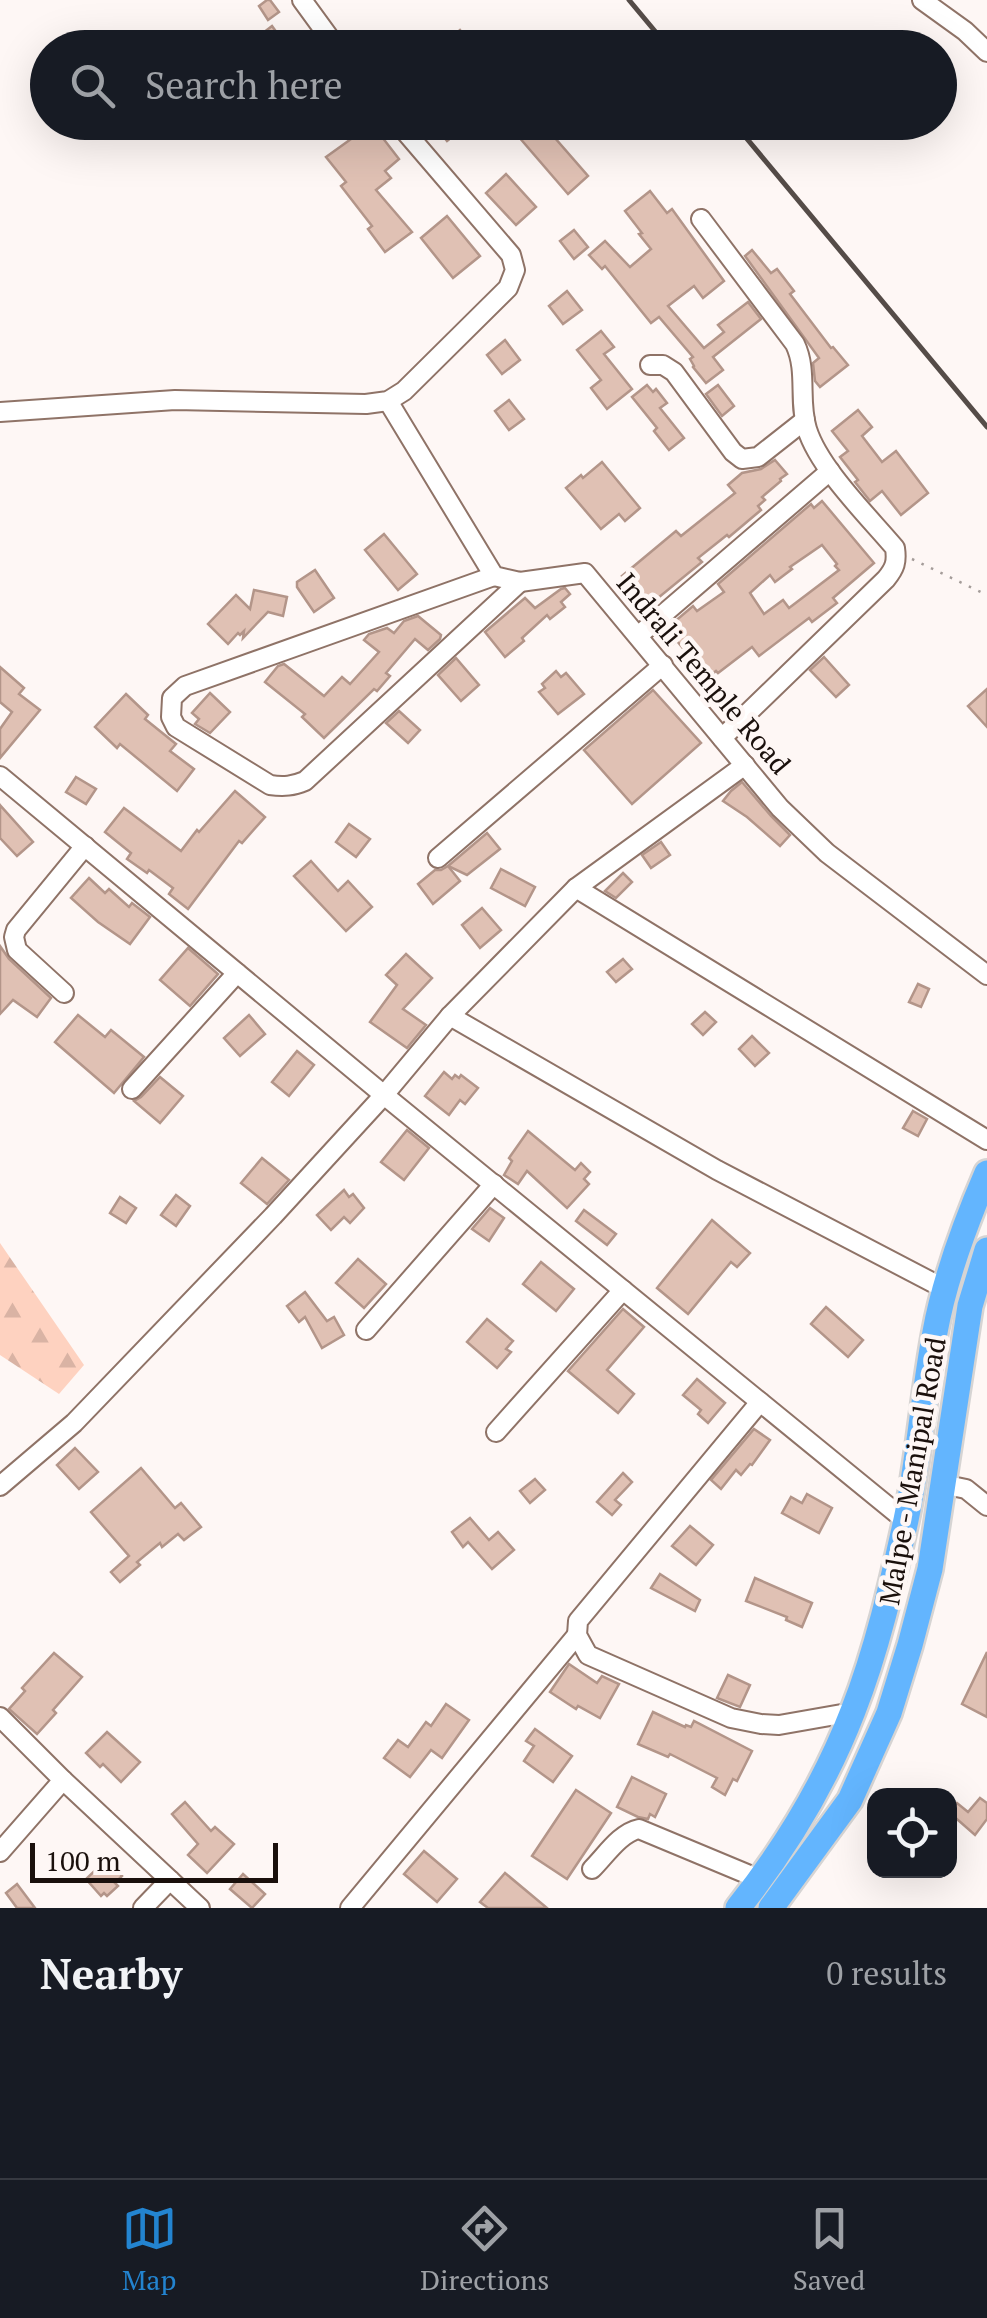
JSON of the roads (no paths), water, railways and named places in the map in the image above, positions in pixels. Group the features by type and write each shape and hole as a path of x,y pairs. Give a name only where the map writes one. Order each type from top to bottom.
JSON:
{"highway":[{"path":"738,1908 787,1840 818,1786 852,1712 877,1639 906,1521 935,1331 945,1289 977,1223 987,1173"},
{"name":"Malpe - Manipal Road","path":"772,1908 850,1800 889,1713 930,1569 970,1306 987,1250"}],"street":[{"path":"302,0 324,30"},
{"path":"922,0 966,31 987,52"},
{"path":"0,412 175,400 366,404 388,401 404,391 508,288 515,270 511,254 413,140"},
{"path":"701,219 795,344 802,357 808,432 830,471 895,548 896,558 895,568 886,579 722,738"},
{"path":"650,365 663,365 674,372 742,459 758,456 805,420"},
{"path":"388,401 494,576 186,686 172,698 171,717 176,727 270,784 284,787 305,781 520,582"},
{"path":"639,635 830,471"},
{"name":"Indrali Temple Road","path":"494,576 520,582 585,573 780,808 828,852 987,975"},
{"path":"438,858 663,665"},
{"path":"0,1486 74,1424 273,1216 450,1016 576,888 744,765"},
{"path":"0,776 906,1521"},
{"path":"64,993 16,950 14,936 85,846"},
{"path":"576,888 987,1140"},
{"path":"132,1089 237,973"},
{"path":"450,1016 717,1170 945,1289"},
{"path":"366,1330 494,1184"},
{"path":"496,1432 623,1290"},
{"path":"760,1402 578,1621 577,1635 588,1655 732,1718 779,1725 852,1712"},
{"path":"942,1484 966,1489 987,1506"},
{"path":"350,1908 577,1635"},
{"path":"0,1717 200,1908"},
{"path":"0,1852 62,1780"},
{"path":"592,1869 624,1835 639,1828 760,1880"},
{"path":"143,1908 170,1880"}],"railway":[{"path":"629,0 654,30"},
{"path":"748,140 987,427"}]}
